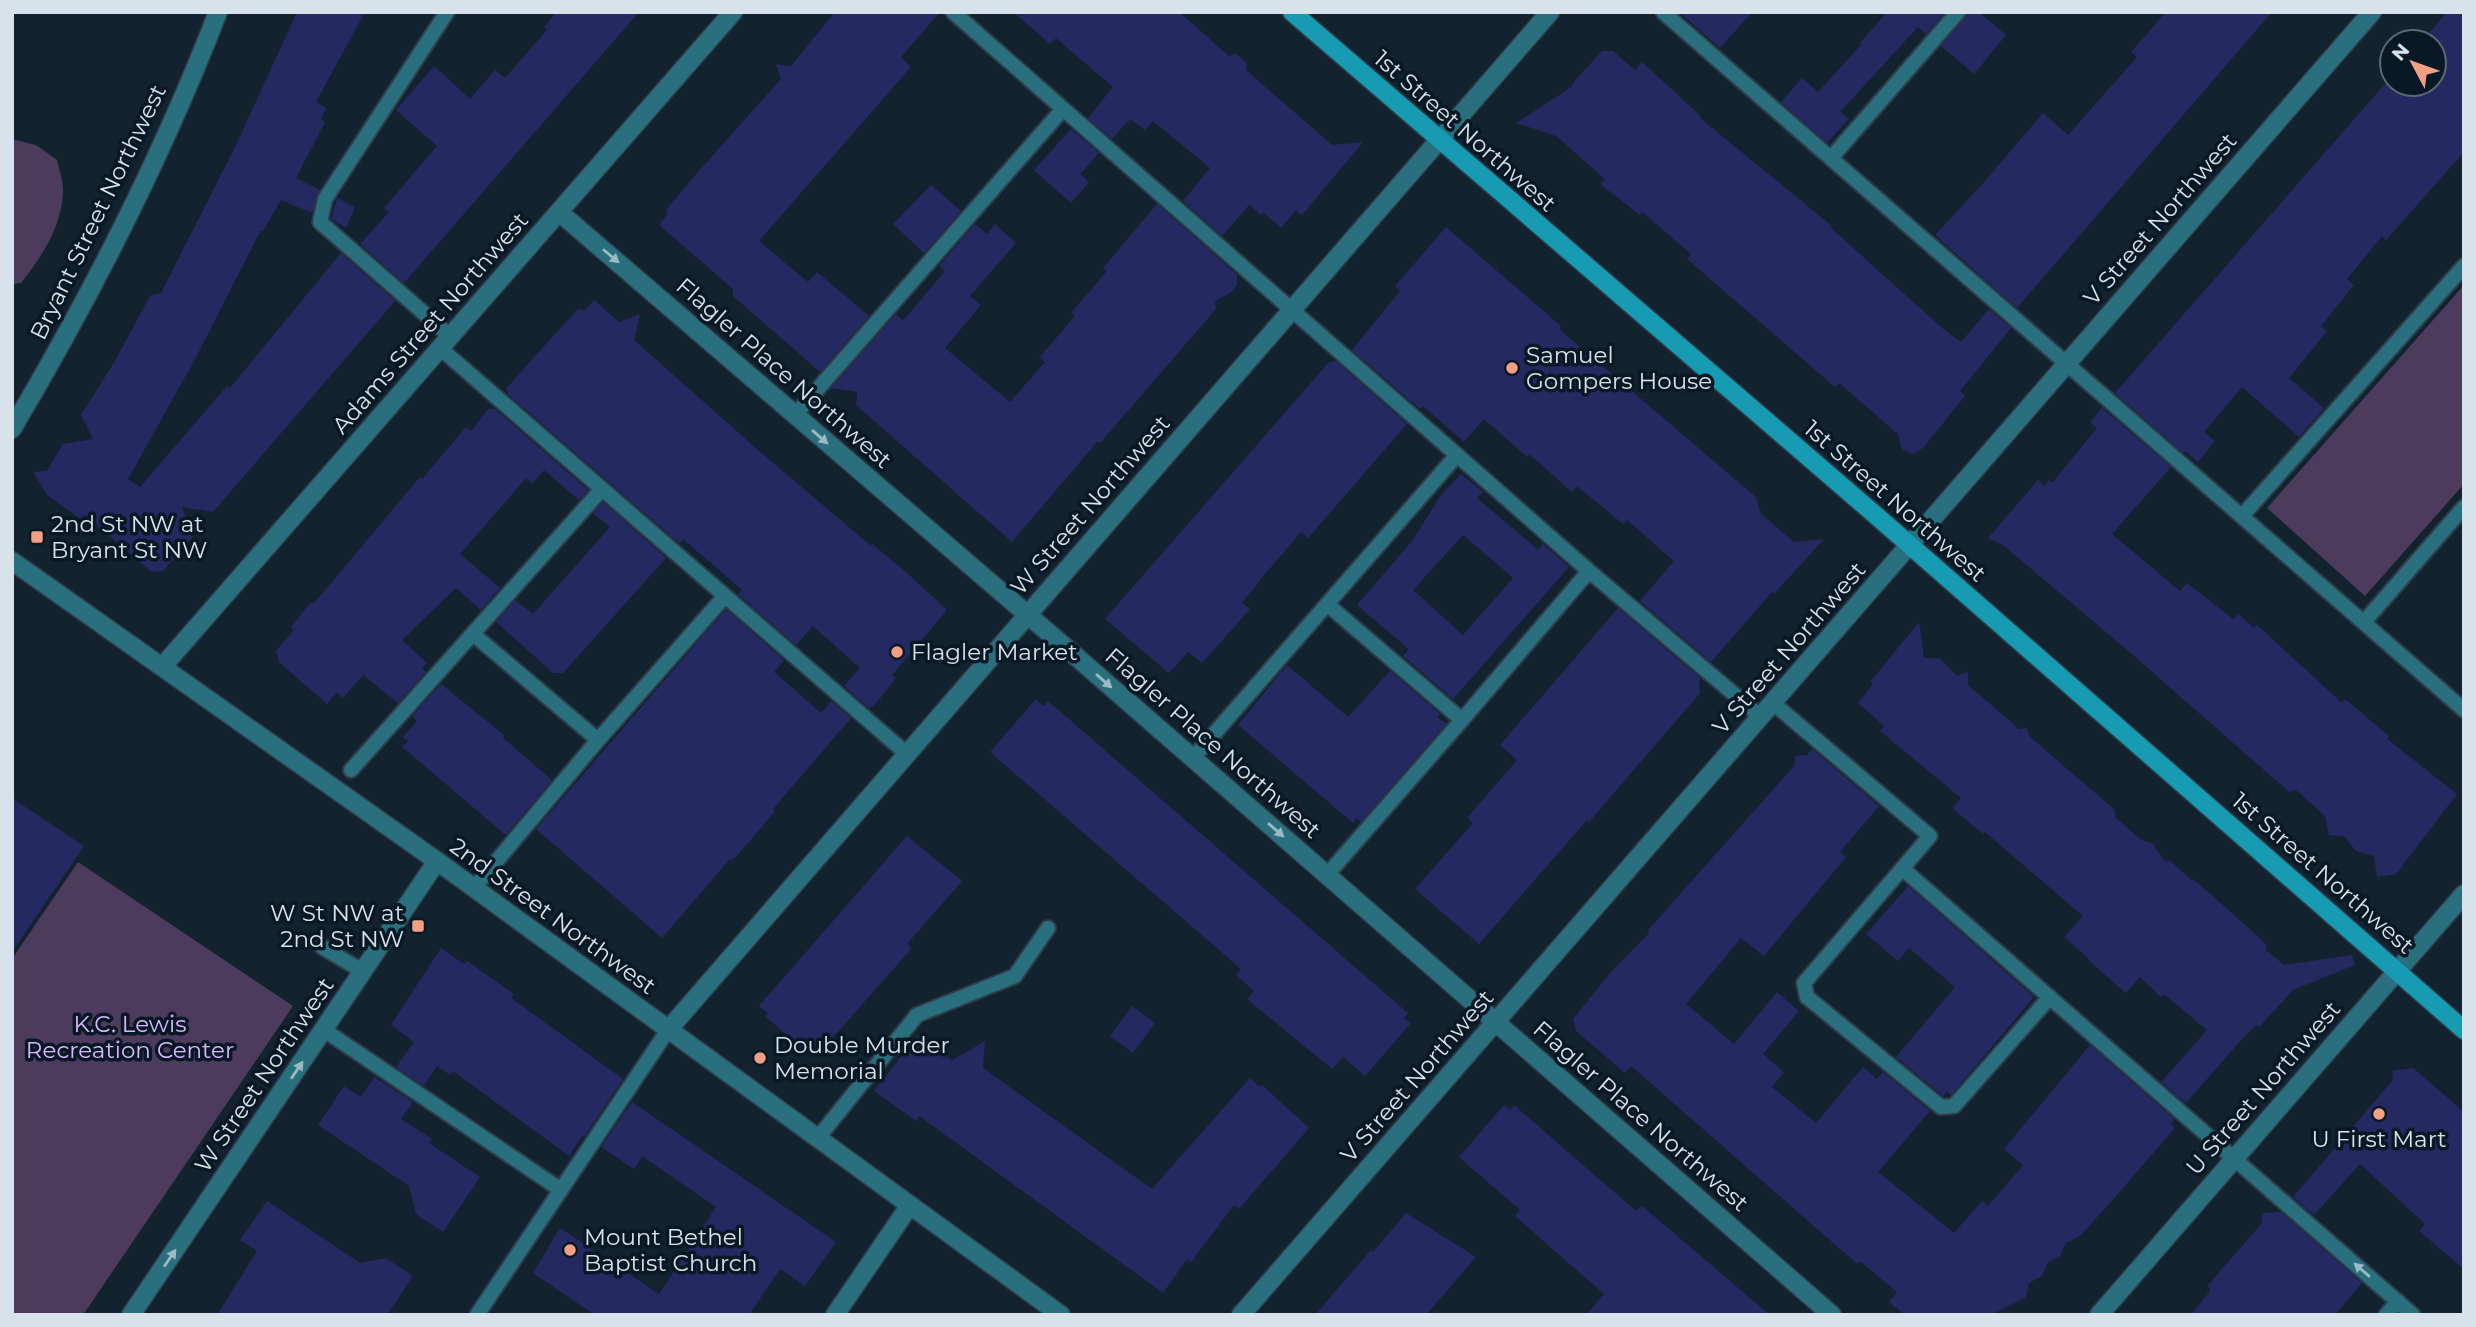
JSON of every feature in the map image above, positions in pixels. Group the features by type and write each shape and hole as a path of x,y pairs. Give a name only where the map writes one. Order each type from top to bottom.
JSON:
{"street":[{"name":"Bryant Street Northwest","path":"12,429 76,316 128,214 178,110 218,12"},
{"name":"Adams Street Northwest","path":"163,666 733,12"},
{"name":"1st Street Northwest","path":"1292,12 1909,545 2464,1030"},
{"name":"W Street Northwest","path":"668,1030 1550,12"},
{"name":"V Street Northwest","path":"1241,1315 2372,12"},
{"name":"Flagler Place Northwest","path":"559,212 1193,758 1832,1315"},
{"name":"2nd Street Northwest","path":"12,561 438,862 1061,1315"},
{"name":"W Street Northwest","path":"131,1315 438,862"},
{"name":"U Street Northwest","path":"2099,1315 2464,894"},
{"path":"835,1315 910,1205"}],"lane":[{"path":"447,12 325,199 320,222 602,489 907,754"},
{"path":"953,12 1588,571 1761,717"},
{"path":"1663,12 2464,709"},
{"path":"1831,158 1958,12"},
{"path":"795,415 1063,109"},
{"path":"2242,516 2464,266"},
{"path":"1193,758 1457,455"},
{"path":"351,770 602,489"},
{"path":"2364,622 2464,507"},
{"path":"1327,875 1588,571"},
{"path":"474,888 598,740 725,596"},
{"path":"1327,604 1462,720"},
{"path":"473,634 598,740"},
{"path":"1773,703 1930,836 1804,983 1807,998 1941,1107 1954,1106 2050,997"},
{"path":"1903,869 2413,1315"},
{"path":"817,1139 917,1015 1015,976 1048,928"},
{"path":"322,947 364,972"},
{"path":"324,1030 561,1190"},
{"path":"477,1315 668,1030"},
{"path":"2386,1315 2398,1301"}],"green space":[{"path":"12,139 36,145 57,160 63,189 59,218 49,241 21,283 12,284"},
{"path":"2464,285 2464,484 2365,596 2267,508"},
{"name":"K.C. Lewis Recreation Center","path":"78,862 293,1006 83,1315 12,1315 12,959"}],"building":[{"path":"297,12 365,12 316,102 326,108 321,119 325,122 296,178 320,190 312,213 281,200 263,231 261,230 194,361 128,479 140,487 227,386 230,388 341,253 395,301 213,512 182,507 193,537 163,571 152,572 85,515 82,520 47,495 33,472 47,471 63,444 93,439 81,415 115,361 150,296 161,293 235,147"},
{"path":"556,12 639,12 404,283 360,244 389,212 384,208 437,146 396,110 434,66 470,99 495,70 505,78 547,30 544,27"},
{"path":"835,12 940,12 901,57 911,67 759,241 808,282 817,272 869,316 820,372 733,296 733,289 659,225 668,214 666,210 696,174 781,79 776,64 791,66"},
{"path":"1013,12 1179,12 1229,56 1236,54 1247,63 1246,70 1332,145 1363,142 1302,215 1296,210 1281,228 1263,212 1261,215 1249,205 1222,236 1183,201 1210,168 1153,121 1145,130 1130,119 1112,139 1088,118 1113,87 1056,38 1050,44"},
{"path":"1679,12 1752,12 1720,48"},
{"path":"1887,12 1945,12 1926,34 1918,27 1840,112 1849,119 1827,143 1781,102 1802,78 1818,92"},
{"path":"1967,12 1979,12 2006,35 1974,74 1941,46"},
{"path":"2166,12 2272,12 2017,308 1935,235 2043,113 2068,135 2137,57 2131,52"},
{"path":"2447,12 2464,12 2464,152 2386,240 2382,236 2347,279 2354,285 2321,326 2327,331 2289,378 2324,408 2299,437 2242,387 2204,432 2215,441 2198,462 2185,451 2183,453 2115,393 2378,92 2378,98 2448,98 2448,28 2433,28"},
{"path":"1602,51 1613,51 1635,70 1642,62 1701,116 1700,118 1832,226 1831,228 1942,328 1961,342 1989,309 2011,328 1960,391 1965,396 1923,448 1913,454 1902,449 1898,434 1839,383 1835,387 1687,259 1691,254 1642,212 1640,215 1600,184 1605,179 1556,136 1516,123 1573,86 1571,85"},
{"path":"1071,129 1099,153 1080,174 1089,182 1071,203 1034,170"},
{"path":"931,185 961,211 924,253 893,224"},
{"path":"337,198 355,207 346,228 331,219"},
{"path":"1157,204 1237,275 1237,285 1232,292 1215,301 1216,309 1012,542 856,405 857,392 831,388 896,314 903,321 945,271 939,266 975,224 987,234 995,224 1016,243 970,296 981,305 945,348 1010,402 1045,362 1039,358 1075,316 1071,313 1107,271 1103,268"},
{"path":"1446,227 1561,326 1560,330 1756,497 1761,514 1794,542 1824,539 1774,594 1772,592 1711,662 1640,601 1674,561 1627,520 1623,524 1577,486 1572,492 1484,419 1464,442 1423,406 1420,409 1352,350 1400,291 1395,286"},
{"path":"594,300 619,322 640,314 634,340 757,449 871,546 872,544 907,573 947,610 892,675 896,678 874,706 869,708 844,686 860,668 813,626 796,645 738,594 742,590 683,539 679,543 509,395 506,389 535,356 578,309 585,310"},
{"path":"1336,361 1407,424 1308,538 1301,532 1242,603 1250,609 1202,663 1188,652 1169,673 1105,619 1329,362"},
{"path":"494,408 588,490 579,500 544,470 532,484 526,478 460,554 500,588 481,610 456,588 402,640 427,663 422,668 426,672 398,703 363,675 343,698 337,692 327,704 279,662 276,651 294,630 291,627 311,602 313,604 327,588 420,477 422,479 466,427 471,431 488,409"},
{"path":"2102,408 2171,467 2112,534 2180,591 2187,583 2233,619 2238,614 2254,628 2257,625 2342,703 2345,699 2389,736 2387,739 2457,794 2396,874 2377,877 2374,856 2356,851 2344,836 2329,835 2325,816 2296,790 2289,792 2003,545 1988,538 2038,480 2044,486 2049,480 2052,483 2097,428 2090,422"},
{"path":"1461,474 1483,492 1477,498 1538,550 1543,544 1569,567 1453,699 1403,656 1409,649 1357,605 1412,541 1441,495","holes":["1463,535 1513,578 1463,635 1413,590"]},
{"path":"603,502 666,558 563,673 553,673 496,622 515,600 533,614 610,527 593,513"},
{"path":"1618,608 1701,679 1700,693 1479,944 1415,889 1473,823 1467,818 1517,760 1500,745"},
{"path":"726,609 784,660 774,672 821,713 831,701 851,718 773,809 775,811 761,828 732,861 730,859 662,938 536,829"},
{"path":"1919,622 1924,658 1939,658 1957,676 1968,671 1968,685 2019,729 2027,728 2029,736 2115,810 2115,817 2141,840 2152,843 2165,862 2169,860 2197,882 2266,944 2266,950 2284,965 2352,955 2355,965 2293,990 2259,1027 2256,1025 2243,1038 2186,1103 2161,1082 2207,1030 2164,994 2161,997 2140,977 2126,993 2088,960 2064,937 2083,916 1985,832 1983,834 1952,808 1961,798 1880,731 1884,726 1858,703 1873,684 1870,682"},
{"path":"1287,665 1348,717 1390,671 1440,714 1437,717 1446,724 1361,822 1357,818 1353,823 1238,725"},
{"path":"441,684 504,735 503,738 552,780 506,835 402,747 408,741 403,737 417,721 412,716"},
{"path":"1036,699 1043,706 1048,701 1408,1013 1404,1018 1411,1023 1365,1076 1343,1057 1332,1069 1247,999 1254,991 1236,975 1241,969 990,752"},
{"path":"1812,749 1879,806 1840,852 1846,857 1764,956 1741,938 1686,1004 1734,1044 1777,992 1799,1011 1763,1054 1784,1072 1772,1087 1816,1123 1863,1067 1877,1079 1883,1072 1930,1111 1878,1172 1954,1233 1982,1201 1988,1206 2023,1165 2004,1149 2090,1045 2174,1119 2171,1124 2175,1128 2109,1204 2080,1236 2066,1243 2060,1256 2048,1262 2042,1276 2029,1283 2026,1297 1990,1315 1905,1315 1889,1302 1897,1292 1861,1262 1856,1263 1631,1066 1625,1073 1576,1031 1573,1019 1610,973 1649,933 1648,930 1795,765 1795,756 1807,755"},
{"path":"12,798 84,846 12,952"},
{"path":"907,836 962,881 907,944 912,948 820,1052 809,1042 803,1049 765,1016 768,1013 759,1006"},
{"path":"1908,886 2034,997 1951,1095 1947,1091 1943,1096 1896,1057 1955,987 1909,948 1898,961 1866,934"},
{"path":"441,948 464,964 467,961 514,994 511,998 623,1079 569,1156 453,1071 450,1075 437,1066 424,1086 396,1067 414,1042 391,1025"},
{"path":"1132,1006 1155,1023 1133,1053 1110,1036"},
{"path":"918,1035 952,1060 985,1041 983,1068 1152,1189 1250,1078 1260,1087 1262,1085 1309,1128 1239,1209 1234,1205 1191,1262 1187,1259 1163,1293 919,1116 916,1121 874,1091"},
{"path":"2413,1068 2464,1112 2464,1269 2419,1231 2425,1224 2360,1164 2314,1215 2293,1197 2393,1080 2392,1071"},
{"path":"374,1077 413,1102 401,1119 432,1139 429,1143 480,1177 443,1232 416,1214 409,1186 318,1125 344,1086 361,1097"},
{"path":"632,1102 836,1242 805,1286 780,1269 749,1315 595,1315 533,1273 560,1228 659,1294 716,1207 642,1156 634,1169 601,1147"},
{"path":"1504,1105 1510,1110 1514,1105 1636,1211 1642,1206 1770,1315 1586,1315 1604,1294 1515,1216 1520,1210 1459,1157"},
{"path":"267,1201 360,1263 386,1258 413,1276 387,1315 217,1315 257,1251 240,1240"},
{"path":"2281,1212 2362,1283 2335,1315 2191,1315 2210,1291 2208,1285 2262,1223 2262,1213"},
{"path":"1406,1213 1476,1257 1426,1315 1315,1315 1370,1251 1373,1252"}],"place":[{"name":"Samuel Gompers House","path":"1512,368"},
{"name":"2nd St NW at Bryant St NW","path":"37,537"},
{"name":"Flagler Market","path":"897,652"},
{"name":"W St NW at 2nd St NW","path":"418,926"},
{"name":"Double Murder Memorial","path":"760,1058"},
{"name":"U First Mart","path":"2379,1114"},
{"name":"Mount Bethel Baptist Church","path":"570,1250"}]}
